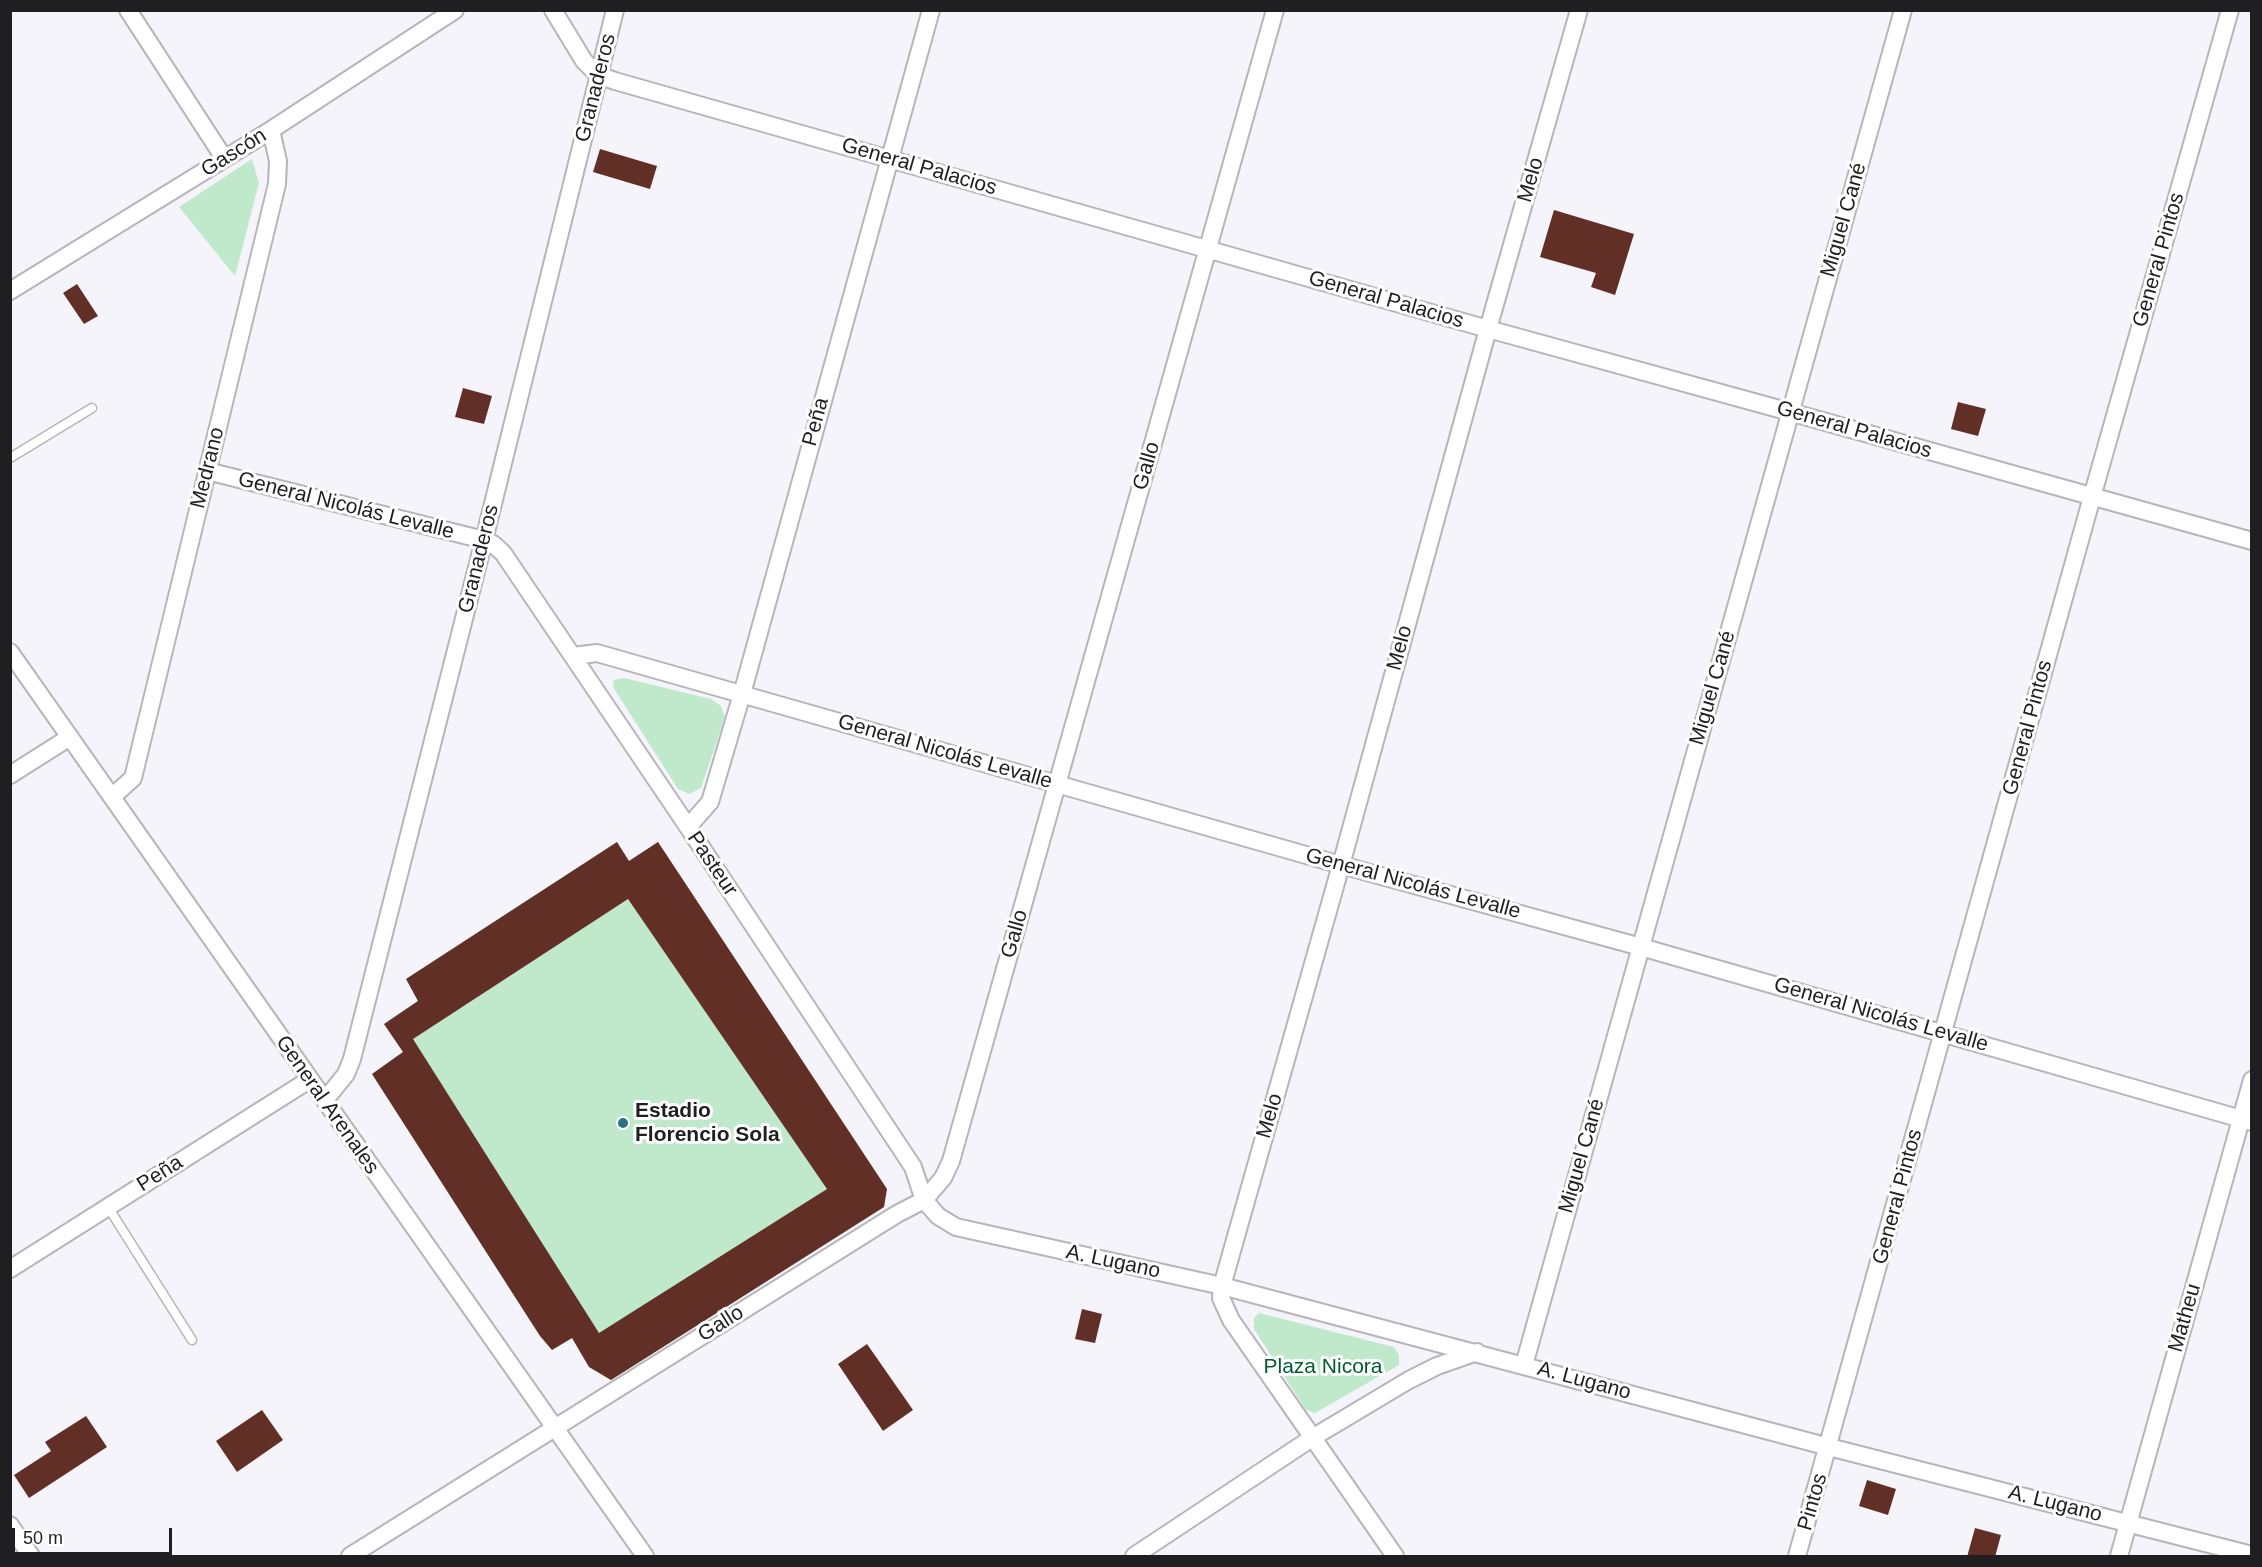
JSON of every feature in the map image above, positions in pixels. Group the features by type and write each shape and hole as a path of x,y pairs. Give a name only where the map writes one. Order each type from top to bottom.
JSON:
{"street":[{"path":"128,10 224,158"},
{"name":"Gascón","path":"10,291 271,130 455,10"},
{"path":"553,10 584,61 598,75"},
{"name":"Granaderos","path":"325,1100 346,1074 352,1059 484,540 615,10"},
{"name":"Peña","path":"688,827 710,802 931,10"},
{"name":"Gallo","path":"350,1557 897,1214 924,1200 943,1178 951,1161 1275,10"},
{"name":"Melo","path":"1222,1286 1579,10"},
{"name":"Miguel Cané","path":"1524,1365 1903,10"},
{"name":"General Pintos","path":"1829,1447 2092,497 2230,10"},
{"name":"General Palacios","path":"598,75 1488,329 2252,541"},
{"name":"Medrano","path":"112,797 133,778 277,184 278,161 271,130"},
{"name":"General Nicolás Levalle","path":"207,471 484,540"},
{"name":"Pasteur","path":"484,540 503,553 688,827 913,1167 924,1200"},
{"name":"General Arenales","path":"10,652 645,1557"},
{"name":"General Nicolás Levalle","path":"573,656 597,653 2246,1120"},
{"path":"10,775 70,737"},
{"name":"Peña","path":"10,1269 309,1080"},
{"name":"Matheu","path":"2119,1557 2246,1120 2252,1080"},
{"name":"A. Lugano","path":"924,1200 939,1216 956,1227 1222,1286 1829,1447 2252,1555"},
{"path":"1222,1286 1221,1298 1231,1320 1395,1557"},
{"path":"1134,1557 1312,1438 1409,1380 1437,1366 1477,1352"},
{"name":"Pintos","path":"1797,1557 1829,1447"},
{"path":"10,1525 31,1557"}],"lane":[{"path":"10,458 92,408"},
{"path":"108,1207 192,1340"}],"green space":[{"path":"252,159 259,183 235,276 179,207"},
{"path":"624,678 711,699 721,706 725,717 701,788 689,794 678,789 613,687 614,680"},
{"name":"Estadio Florencio Sola","path":"617,842 629,861 658,842 887,1189 884,1207 611,1380 589,1367 572,1338 552,1350 540,1336 372,1074 403,1052 384,1024 418,1001 406,979"},
{"name":"Plaza Nicora","path":"1259,1313 1394,1347 1399,1355 1399,1365 1315,1413 1306,1410 1254,1329 1254,1318"}],"building":[{"path":"600,149 657,166 650,189 593,172"},
{"path":"1554,210 1634,234 1615,295 1591,287 1596,273 1540,257"},
{"path":"77,284 98,316 84,324 63,293"},
{"path":"463,388 492,396 484,424 455,417"},
{"path":"1958,402 1986,409 1978,436 1951,429"},
{"path":"617,842 629,861 658,842 887,1189 884,1207 611,1380 589,1367 572,1338 552,1350 540,1336 372,1074 403,1052 384,1024 418,1001 406,979","holes":["628,899 827,1189 599,1333 413,1039"]},
{"path":"1082,1309 1102,1314 1095,1343 1075,1339"},
{"path":"867,1344 913,1410 883,1431 838,1364"},
{"path":"262,1410 283,1440 237,1472 216,1441"},
{"path":"86,1416 107,1447 29,1498 14,1475 51,1451 45,1442"},
{"path":"1867,1480 1896,1489 1888,1515 1859,1506"},
{"path":"1975,1528 2001,1535 1995,1557 1967,1557"}],"place":[{"name":"Estadio Florencio Sola","path":"623,1123"}]}
